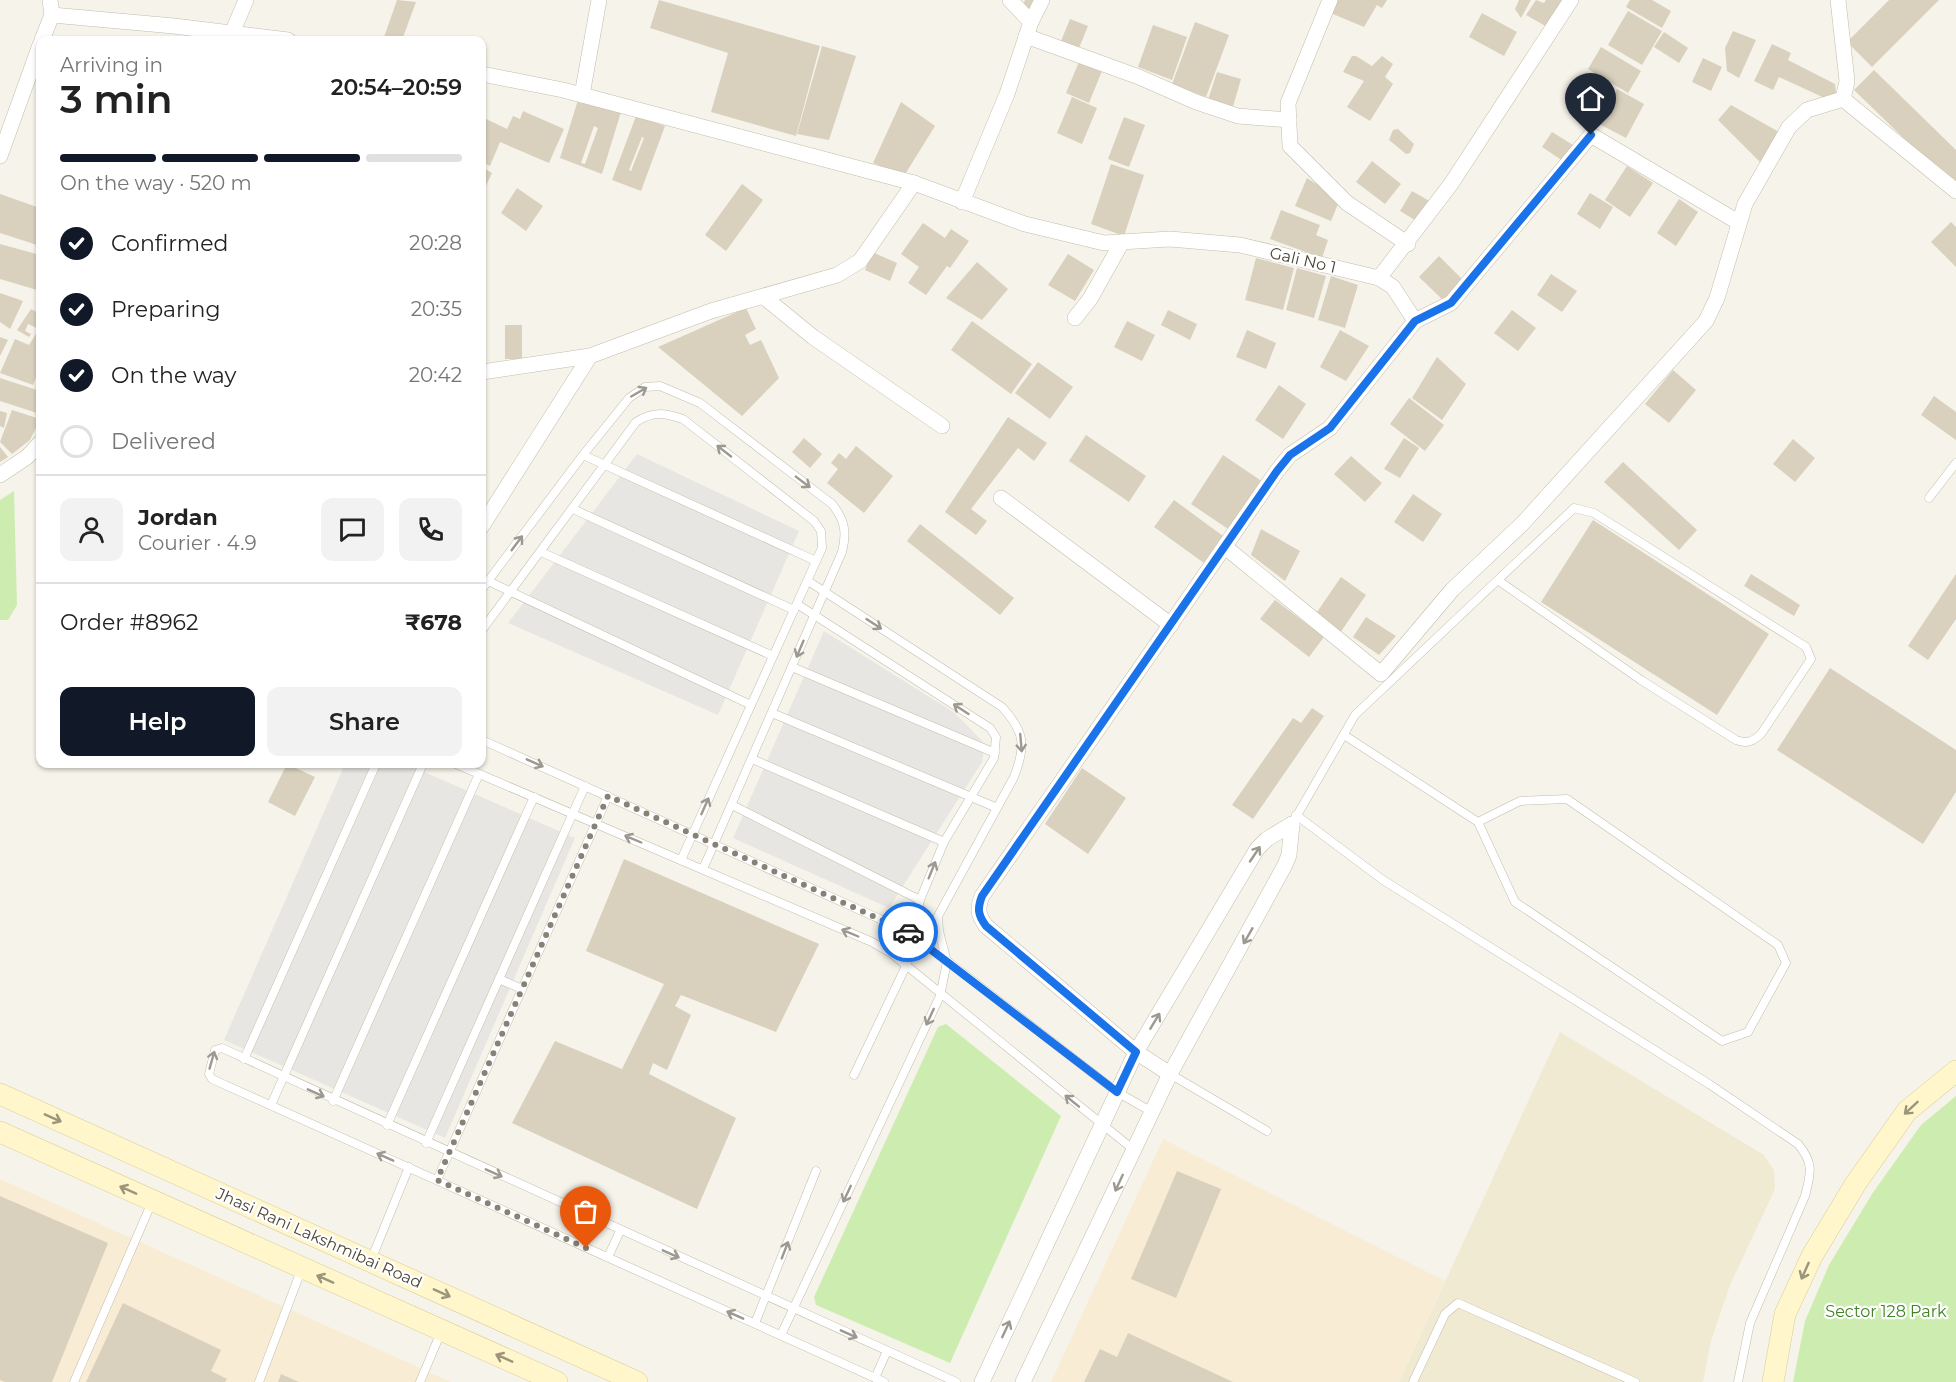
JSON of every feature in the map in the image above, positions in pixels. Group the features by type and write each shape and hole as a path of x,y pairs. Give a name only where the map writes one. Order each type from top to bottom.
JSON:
{"main road":[{"path":"1773,1382 1785,1314 1812,1256 1856,1183 1907,1111 1956,1071"},
{"name":"Jhasi Rani Lakshmibai Road","path":"0,1094 637,1382"},
{"name":"Jhasi Rani Lakshmibai Road","path":"0,1132 557,1382"}],"street":[{"path":"232,33 246,0"},
{"path":"582,95 599,0"},
{"path":"1010,0 1029,29 1196,102 1238,116 1289,120"},
{"path":"962,202 1007,94 1029,29 1042,0"},
{"path":"1330,0 1288,103 1290,146 1347,203 1408,244"},
{"path":"1415,321 1393,287 1379,278 1408,244 1451,183 1570,0"},
{"path":"1838,0 1847,81 1843,99"},
{"path":"43,36 51,8 253,36"},
{"path":"0,156 36,56"},
{"name":"Gali No 1","path":"486,75 582,95 914,183 1025,224 1104,243 1170,240 1240,245 1379,278"},
{"path":"1843,99 1956,191"},
{"path":"1225,547 1381,674 1452,590 1523,523 1706,321 1718,298 1744,204 1796,118 1807,110 1843,99"},
{"path":"1170,1074 1136,1052 986,926 979,916 978,906 1067,771 1290,455 1330,428 1415,321 1451,303 1591,135 1738,222"},
{"path":"486,371 590,356 711,311 837,275 860,261 914,183"},
{"path":"1075,318 1090,299 1122,242"},
{"path":"764,297 813,337 942,426"},
{"path":"486,520 590,356"},
{"path":"0,475 27,457 36,447"},
{"path":"1001,498 1171,625"},
{"path":"981,1382 1136,1052 1257,849 1294,820"},
{"path":"1023,1382 1170,1074 1285,865 1294,820"}],"lane":[{"path":"486,584 582,455 629,398 645,387 660,386 700,403 832,504 841,515 846,535 842,552 703,869"},
{"path":"486,625 636,423 650,414 666,413 683,419 814,521 821,531 822,548 681,860"},
{"path":"582,455 816,561"},
{"path":"1929,498 1956,463"},
{"path":"1499,581 1641,680 1744,743 1751,742 1761,735 1811,659 1806,647 1594,513 1574,508 1356,715 1294,820 1383,880 1709,1084 1798,1144 1809,1157 1810,1176 1805,1196 1750,1323 1738,1382"},
{"path":"573,509 815,615 990,728 996,737 995,753 944,842 920,900 911,933 906,966 854,1075"},
{"path":"541,552 773,656"},
{"path":"781,1335 940,996 947,962 939,931 938,916 995,807 1014,777 1021,759 1023,741 1016,723 1002,707 807,580"},
{"path":"488,581 751,705"},
{"path":"792,666 995,753"},
{"path":"772,713 995,807"},
{"path":"1344,735 1478,822 1515,902 1722,1041 1748,1032 1786,963 1778,945 1567,799 1520,801 1478,822"},
{"path":"486,742 911,933 1117,1092 1152,1112"},
{"path":"752,759 944,842"},
{"path":"244,1059 374,768"},
{"path":"271,1105 421,768"},
{"path":"465,768 872,942 906,966 940,996 1134,1150"},
{"path":"333,1101 479,774"},
{"path":"426,1143 585,786"},
{"path":"437,1180 608,796"},
{"path":"387,1125 534,797"},
{"path":"732,805 920,900"},
{"path":"499,979 522,989"},
{"path":"884,1382 210,1077 216,1049 222,1048 333,1101 956,1382"},
{"path":"1170,1074 1267,1131"},
{"path":"370,1261 409,1167"},
{"path":"755,1323 816,1171"},
{"path":"74,1382 152,1201"},
{"path":"608,1257 620,1230"},
{"path":"260,1382 302,1268"},
{"path":"1413,1382 1445,1314 1458,1303 1635,1382"},
{"path":"420,1382 442,1331"},
{"path":"875,1378 887,1351"}],"shaded area":[{"path":"637,454 799,531 718,715 508,623"},
{"path":"824,631 955,713 985,744 982,762 889,908 733,838"},
{"path":"343,768 415,768 575,838 445,1138 224,1040"},
{"path":"1560,1032 1764,1155 1774,1170 1775,1189 1730,1285 1711,1341 1703,1382 1399,1382"},
{"path":"1163,1139 1445,1281 1399,1382 1051,1382"},
{"path":"0,1179 451,1382 0,1382"}],"green space":[{"path":"14,491 17,605 8,620 0,620 0,500"},
{"path":"946,1024 1061,1116 950,1363 816,1305 814,1297 938,1027"},
{"name":"Sector 128 Park","path":"1956,1096 1956,1382 1793,1382 1805,1321 1829,1265 1872,1194 1921,1125"}],"building":[{"path":"397,0 416,2 403,36 384,36"},
{"path":"659,0 820,46 796,136 711,112 728,53 650,28"},
{"path":"1025,0 1041,0 1033,16 1022,7"},
{"path":"1334,0 1387,0 1382,8 1377,5 1364,27 1328,12"},
{"path":"1519,0 1531,0 1521,18 1515,9"},
{"path":"1536,0 1544,3 1546,0 1567,0 1549,28 1526,15"},
{"path":"1630,0 1652,0 1671,11 1662,28 1626,7"},
{"path":"1889,0 1939,0 1872,67 1847,42"},
{"path":"1628,11 1662,31 1642,65 1608,45"},
{"path":"1482,13 1517,32 1504,56 1469,37"},
{"path":"1070,19 1088,26 1079,48 1061,41"},
{"path":"1195,22 1229,35 1206,97 1172,84"},
{"path":"1153,25 1187,37 1172,80 1138,67"},
{"path":"1733,31 1756,40 1739,78 1727,71 1725,48"},
{"path":"1664,32 1688,48 1679,63 1654,47"},
{"path":"1772,44 1791,53 1788,60 1835,84 1836,93 1829,100 1779,77 1773,90 1754,81"},
{"path":"822,46 856,56 829,140 797,134"},
{"path":"1601,47 1641,71 1628,93 1588,69"},
{"path":"1352,56 1372,66 1382,56 1393,64 1385,77 1393,84 1370,121 1347,107 1364,81 1343,72"},
{"path":"1081,57 1104,66 1089,103 1066,93"},
{"path":"1703,58 1722,67 1711,91 1692,82"},
{"path":"1874,70 1956,150 1956,180 1952,185 1854,90"},
{"path":"1217,72 1241,79 1232,110 1207,103"},
{"path":"1617,89 1644,104 1626,138 1599,124"},
{"path":"1072,97 1097,108 1082,144 1057,133"},
{"path":"578,100 621,112 602,174 560,158","holes":["594,126 598,128 585,164 581,163"]},
{"path":"901,102 935,126 904,176 873,163"},
{"path":"1731,105 1781,133 1762,164 1718,120"},
{"path":"523,111 564,129 549,163 500,142 490,166 486,164 486,119 507,129 513,116 520,119"},
{"path":"636,116 665,126 641,191 612,180","holes":["642,137 644,138 631,171 629,170"]},
{"path":"1124,117 1145,125 1129,167 1108,159"},
{"path":"1398,129 1414,144 1410,153 1406,154 1389,140 1393,130"},
{"path":"1552,132 1573,145 1563,161 1542,147"},
{"path":"1372,161 1401,184 1385,204 1356,182"},
{"path":"1111,164 1144,175 1124,236 1091,224"},
{"path":"1627,166 1653,183 1630,217 1605,200"},
{"path":"486,169 492,173 486,186"},
{"path":"1307,178 1340,199 1331,221 1295,206"},
{"path":"742,184 763,200 726,251 705,235"},
{"path":"517,188 543,206 526,231 501,213"},
{"path":"1412,191 1431,202 1418,222 1400,211"},
{"path":"1590,193 1613,207 1600,229 1577,214"},
{"path":"0,194 36,207 36,245 0,233"},
{"path":"1679,199 1698,212 1676,246 1657,233"},
{"path":"1281,210 1320,225 1316,235 1328,240 1322,258 1270,239"},
{"path":"1951,222 1956,227 1956,267 1931,242"},
{"path":"923,223 945,238 951,229 969,241 950,268 947,266 926,295 908,283 919,267 901,254"},
{"path":"0,244 36,254 36,290 0,279"},
{"path":"872,252 897,263 890,281 865,270"},
{"path":"1068,254 1094,270 1075,301 1048,285"},
{"path":"1439,256 1465,282 1445,302 1419,277"},
{"path":"1256,258 1294,268 1283,310 1245,300"},
{"path":"977,262 1008,289 982,320 946,298"},
{"path":"1297,268 1326,276 1314,318 1286,310"},
{"path":"1551,274 1577,291 1562,312 1537,295"},
{"path":"1331,276 1358,285 1345,328 1318,320"},
{"path":"0,293 23,301 10,329 0,322"},
{"path":"746,308 756,329 745,335 750,345 761,340 779,378 742,416 658,347"},
{"path":"31,309 36,312 36,328 28,324 25,331 31,334 29,337 17,330"},
{"path":"1168,310 1197,324 1190,340 1161,325"},
{"path":"1512,310 1536,328 1518,351 1494,333"},
{"path":"972,321 1032,364 1011,394 951,350"},
{"path":"1127,321 1155,335 1142,361 1114,347"},
{"path":"505,325 522,325 522,359 505,359"},
{"path":"1247,330 1276,343 1266,369 1236,357"},
{"path":"1340,330 1369,346 1346,381 1320,367"},
{"path":"36,334 36,378 33,385 0,373 15,339 29,345"},
{"path":"0,337 8,340 0,356"},
{"path":"1437,357 1466,384 1442,420 1412,398"},
{"path":"1038,362 1073,387 1050,419 1015,393"},
{"path":"1673,370 1696,390 1669,423 1645,404"},
{"path":"0,378 36,390 36,413 0,401"},
{"path":"1279,385 1306,404 1283,439 1255,420"},
{"path":"1934,396 1956,412 1956,440 1921,415"},
{"path":"1409,398 1444,425 1425,451 1390,424"},
{"path":"12,410 36,418 36,427 30,440 12,454 0,442"},
{"path":"0,411 7,413 4,428 0,426"},
{"path":"1008,417 1047,443 1034,461 1018,448 971,509 987,521 976,535 945,512"},
{"path":"1086,435 1146,476 1129,502 1069,461"},
{"path":"804,438 822,454 810,468 792,452"},
{"path":"1404,438 1419,448 1400,478 1384,469"},
{"path":"1793,439 1815,458 1795,482 1773,464"},
{"path":"856,446 893,476 864,513 827,483 838,469 831,463 839,453 846,459"},
{"path":"0,447 8,457 0,462"},
{"path":"1223,455 1266,484 1234,533 1191,504"},
{"path":"1351,456 1382,483 1365,502 1334,474"},
{"path":"1623,462 1697,530 1679,550 1604,482"},
{"path":"1413,494 1442,514 1423,542 1394,522"},
{"path":"1174,500 1223,536 1204,563 1154,527"},
{"path":"1593,520 1769,634 1717,715 1541,602"},
{"path":"920,524 1014,598 1000,615 907,541"},
{"path":"1261,529 1300,551 1285,581 1251,555"},
{"path":"1751,574 1800,605 1794,616 1744,586"},
{"path":"1956,574 1956,619 1928,660 1908,646"},
{"path":"1341,577 1366,595 1340,633 1315,615"},
{"path":"1275,600 1324,637 1309,657 1260,619"},
{"path":"1366,617 1396,636 1379,655 1353,637"},
{"path":"1830,668 1956,750 1956,792 1923,844 1777,750"},
{"path":"1312,708 1324,716 1253,819 1232,805 1293,718 1301,723"},
{"path":"285,768 296,768 315,777 295,816 268,802"},
{"path":"1082,768 1126,798 1088,854 1045,824"},
{"path":"624,859 819,944 776,1032 681,995 675,1006 691,1015 667,1070 653,1063 649,1074 736,1118 697,1209 512,1123 555,1041 622,1069 664,984 586,951"},
{"path":"1177,1171 1221,1189 1176,1298 1131,1279"},
{"path":"0,1196 108,1243 52,1382 5,1382 0,1380"},
{"path":"123,1303 221,1350 211,1371 227,1379 225,1382 86,1382"},
{"path":"1128,1333 1233,1382 1084,1382 1100,1349 1117,1357"},
{"path":"281,1374 299,1382 278,1382"}],"way so far":[{"path":"586,1248 437,1180 608,796 908,932"}],"route":[{"path":"908,932 1117,1092 1136,1052 986,926 979,916 978,906 982,896 1277,471 1290,455 1330,428 1415,321 1434,314 1451,303 1591,135"}]}
